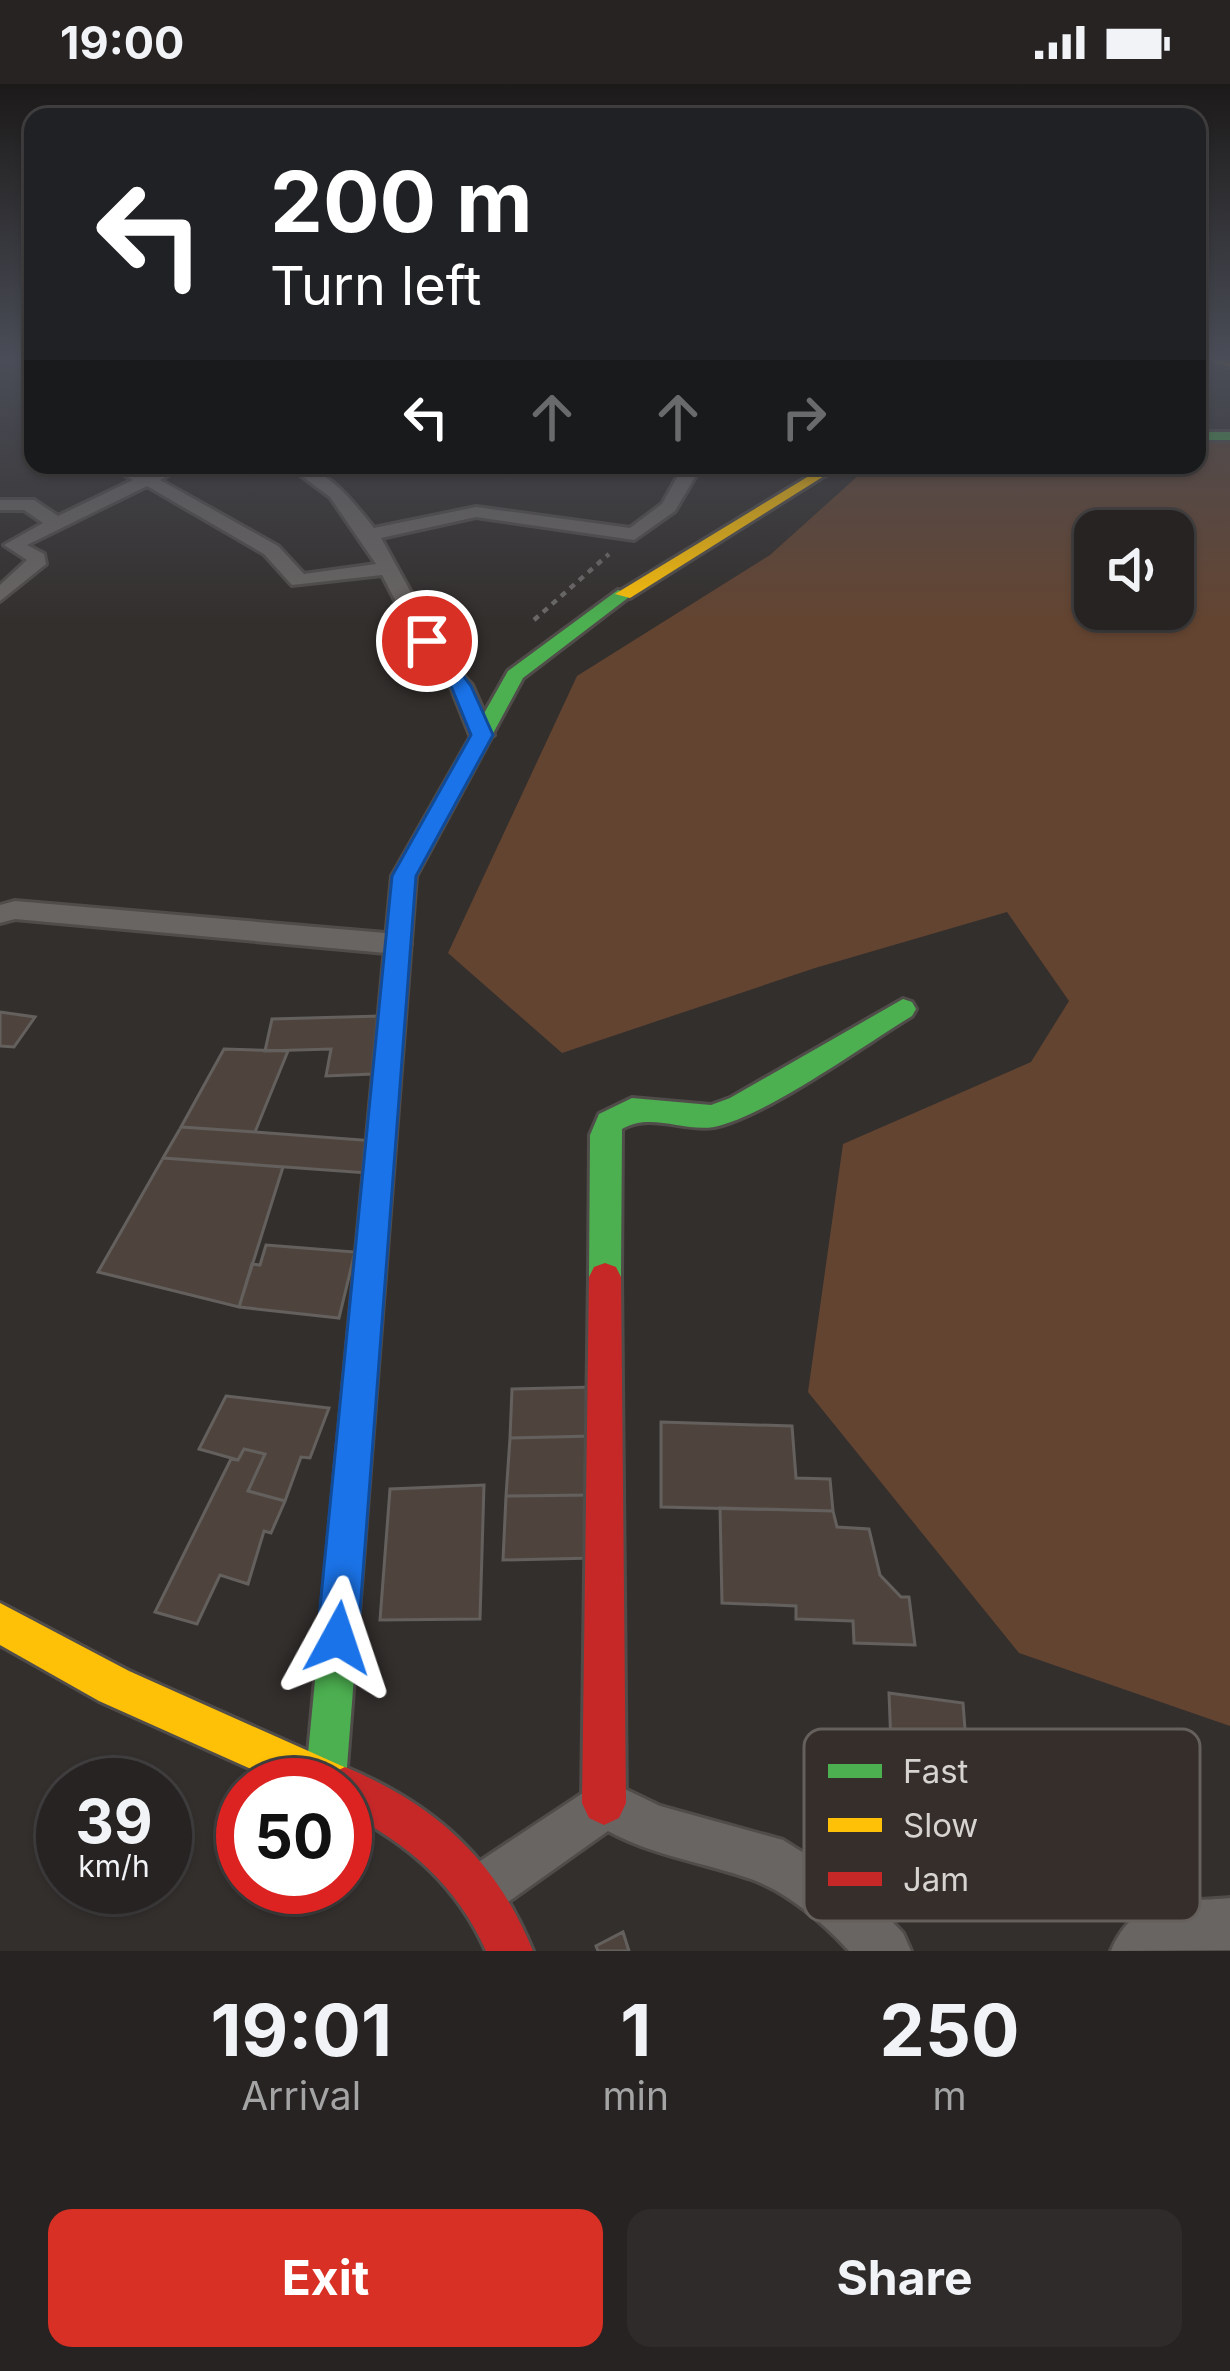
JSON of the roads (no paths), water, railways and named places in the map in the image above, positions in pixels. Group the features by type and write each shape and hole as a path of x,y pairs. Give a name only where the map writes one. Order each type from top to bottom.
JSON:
{"main road":[{"path":"337,1758 404,876 515,675 647,577 816,474"},
{"path":"604,1803 609,1122 632,1109 711,1115 740,1106 902,1010"},
{"path":"0,1623 115,1686 275,1758"},
{"path":"372,1800 393,1808 443,1843 483,1889 510,1951"}],"street":[{"path":"132,474 271,550 298,581 387,568"},
{"path":"7,548 161,474"},
{"path":"309,474 336,493 370,535 438,662 461,686 482,735"},
{"path":"370,535 476,512 634,534 669,507 688,474"},
{"path":"0,506 28,504 57,524"},
{"path":"0,595 37,558 7,548"},
{"path":"0,914 15,910 397,944"},
{"path":"483,1889 559,1840 604,1803 653,1829 766,1858 804,1882"},
{"path":"855,1921 884,1951"},
{"path":"1138,1951 1153,1931 1230,1924"}]}
